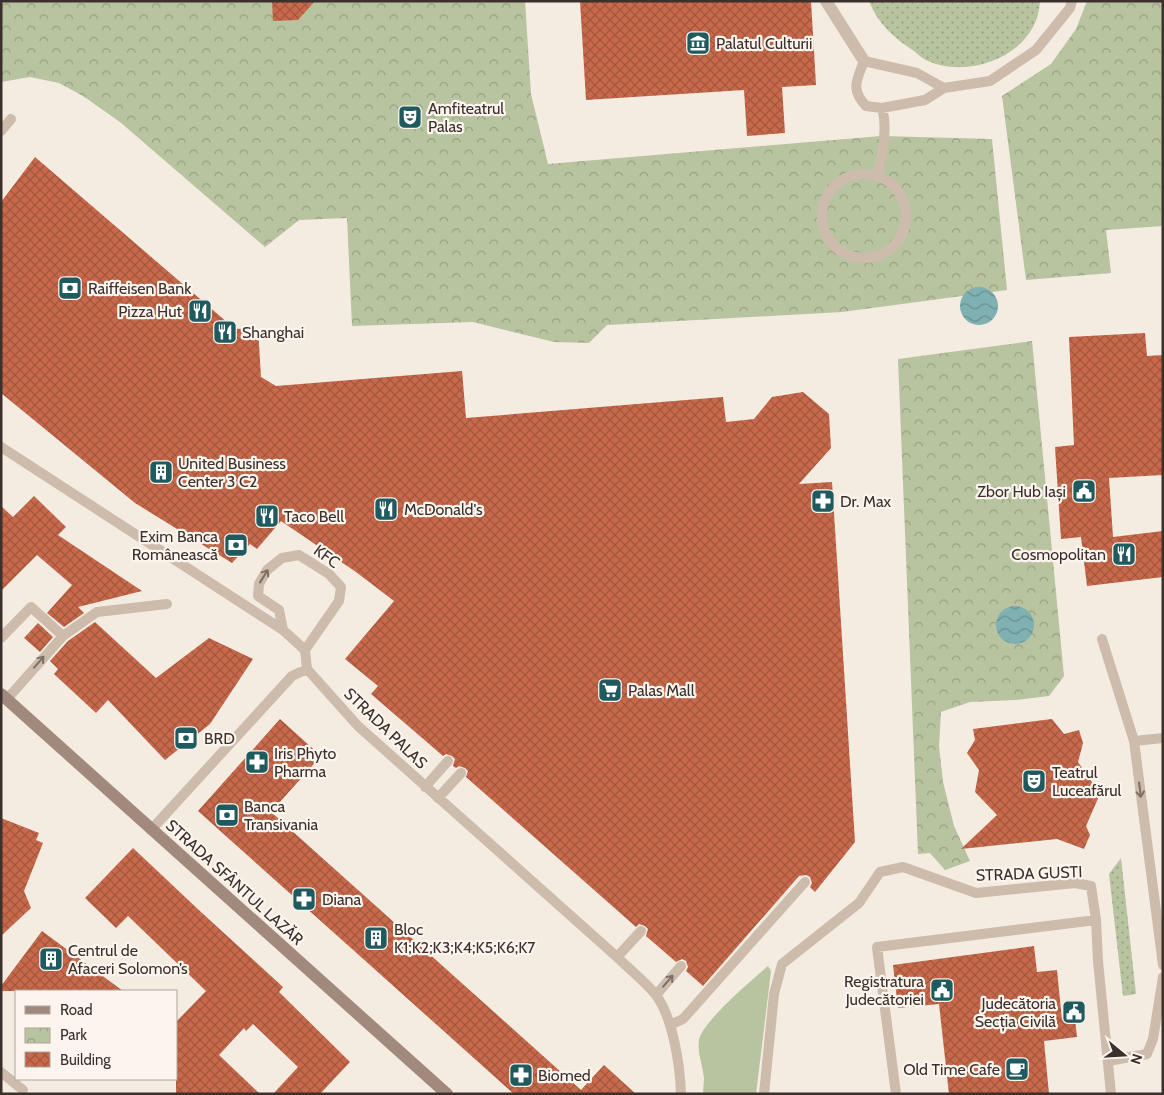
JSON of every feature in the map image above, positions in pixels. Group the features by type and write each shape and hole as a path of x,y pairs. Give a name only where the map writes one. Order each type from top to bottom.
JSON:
{"main road":[{"name":"STRADA SFÂNTUL LAZĂR","path":"4,696 151,830 448,1094"}],"street":[{"path":"826,1 864,61"}],"lane":[{"path":"944,88 917,73 864,61 855,84 858,98 866,106 882,108 925,100 944,88 990,81 1036,50 1070,8 1072,1"},
{"path":"878,175 884,117 882,108"},
{"path":"1,131 11,119"},
{"path":"861,174 878,175 894,186 900,195 906,213 903,233 896,244 886,253 873,258 860,259 847,256 836,249 828,240 821,216 823,203 829,192 848,177 861,174"},
{"path":"1,447 283,630 305,650 306,669 292,676 151,830"},
{"name":"KFC","path":"283,630 279,610 258,596 259,584 267,570 282,558 300,555 329,574 341,587 339,601 305,650"},
{"path":"4,696 63,636 97,612 167,604"},
{"path":"1,638 31,607 63,636"},
{"path":"1102,640 1134,741 1163,965"},
{"name":"STRADA PALAS","path":"306,669 358,726 656,995 670,1025 681,1074 681,1094"},
{"path":"1134,741 1163,738"},
{"path":"425,787 448,761"},
{"path":"438,798 461,773"},
{"name":"STRADA GUSTI","path":"764,1094 774,994 782,964 859,903 880,872 903,866 976,893 1075,883 1091,886 1096,920"},
{"path":"670,1025 683,1019 805,882"},
{"path":"896,1094 877,947 1096,920 1098,962 1111,1094"},
{"path":"617,958 641,931"},
{"path":"656,995 681,966"},
{"path":"1108,1062 1147,1054 1153,1039 1163,977"},
{"path":"1,1072 24,1090"}],"green space":[{"path":"1,1 525,1 531,94 548,164 881,136 992,139 1007,290 842,312 607,325 589,343 554,342 473,322 352,326 347,218 299,220 265,247 120,122 83,96 59,83 30,77 1,82"},
{"path":"869,1 1040,1 1036,20 1028,36 1015,48 999,58 981,65 962,67 943,66 923,58 887,30 877,17"},
{"path":"1087,1 1163,1 1163,226 1106,230 1111,273 1026,280 1002,96 1051,64 1076,29"},
{"path":"1032,341 1064,676 1049,696 970,702 941,712 939,746 943,782 954,826 970,861 945,870 930,853 918,854 898,359"},
{"path":"1121,858 1136,994 1123,996 1109,874"},
{"path":"768,966 771,971 756,1094 703,1094 704,1078 699,1054 699,1040 702,1032 729,1001"}],"water":[{"path":"979,287 993,292 998,306 993,320 979,325 965,320 960,306 965,292"},
{"path":"1015,606 1028,612 1034,625 1028,638 1015,644 1002,638 996,625 1002,612"}],"building":[{"path":"272,1 315,1 298,20 273,21"},
{"name":"Palatul Culturii","path":"580,1 811,1 816,85 782,87 785,133 747,136 744,90 586,100"},
{"name":"Palas Mall","path":"35,157 235,329 258,328 261,377 276,386 462,371 466,418 723,397 726,422 754,419 772,397 803,392 829,414 831,448 799,484 832,482 855,842 815,892 810,887 812,883 810,877 806,875 799,876 703,986 686,971 688,967 686,961 682,959 676,962 646,936 648,929 645,926 639,924 636,927 466,777 468,771 465,768 453,766 455,759 452,756 446,754 443,756 371,694 378,686 345,659 394,601 356,572 281,521 257,549 250,544 232,563 135,503 1,393 1,202"},
{"path":"1145,333 1147,356 1163,355 1163,475 1109,478 1113,537 1163,531 1163,577 1087,586 1081,537 1061,539 1055,447 1074,445 1069,337"},
{"path":"34,496 66,527 58,535 142,591 78,607 84,613 64,627 47,613 72,585 37,555 1,591 1,506 13,517"},
{"path":"95,622 156,678 209,638 253,659 210,724 165,760 108,700 96,713 54,674 58,669 50,661 68,641"},
{"path":"38,623 53,637 40,652 24,638"},
{"name":"Bloc K1;K2;K3;K4;K5;K6;K7","path":"280,719 321,756 271,812 581,1090 604,1065 636,1094 514,1094 198,811"},
{"name":"Teatrul Luceafărul","path":"1052,719 1064,734 1079,730 1083,743 1078,762 1100,794 1086,826 1090,835 1084,849 1057,839 961,849 997,815 975,792 979,770 967,753 975,740 973,729"},
{"path":"1,818 39,833 36,840 43,843 24,891 31,908 1,936"},
{"path":"133,848 283,987 279,992 350,1062 320,1094 273,1094 298,1067 253,1024 246,1031 244,1028 219,1055 260,1094 176,1094 176,1080 178,1080 178,1020 206,991 128,916 116,928 85,898"},
{"name":"Centrul de Afaceri Solomon’s","path":"42,931 122,990 1,991 1,986"},
{"path":"1034,946 1037,972 1057,970 1062,1020 1075,1019 1077,1037 1044,1041 1049,1094 949,1094 939,1004 898,1008 893,965"}],"place":[{"name":"Palatul Culturii","path":"698,43"},
{"name":"Amfiteatrul Palas","path":"410,117"},
{"name":"Raiffeisen Bank","path":"70,288"},
{"name":"Pizza Hut","path":"200,311"},
{"name":"Shanghai","path":"225,332"},
{"name":"United Business Center 3 C2","path":"161,472"},
{"name":"Zbor Hub Iași","path":"1084,491"},
{"name":"Dr. Max","path":"823,501"},
{"name":"McDonald's","path":"386,509"},
{"name":"Taco Bell","path":"267,516"},
{"name":"Exim Banca Românească","path":"236,545"},
{"name":"Cosmopolitan","path":"1124,554"},
{"name":"Palas Mall","path":"610,690"},
{"name":"BRD","path":"186,738"},
{"name":"Iris Phyto Pharma","path":"257,762"},
{"name":"Teatrul Luceafărul","path":"1034,781"},
{"name":"Banca Transivania","path":"227,815"},
{"name":"Diana","path":"304,899"},
{"name":"Bloc K1;K2;K3;K4;K5;K6;K7","path":"376,938"},
{"name":"Centrul de Afaceri Solomon’s","path":"51,959"},
{"name":"Registratura Judecătoriei","path":"942,990"},
{"name":"Judecătoria Secția Civilă","path":"1074,1012"},
{"name":"Old Time Cafe","path":"1017,1069"},
{"name":"Biomed","path":"521,1075"}]}
